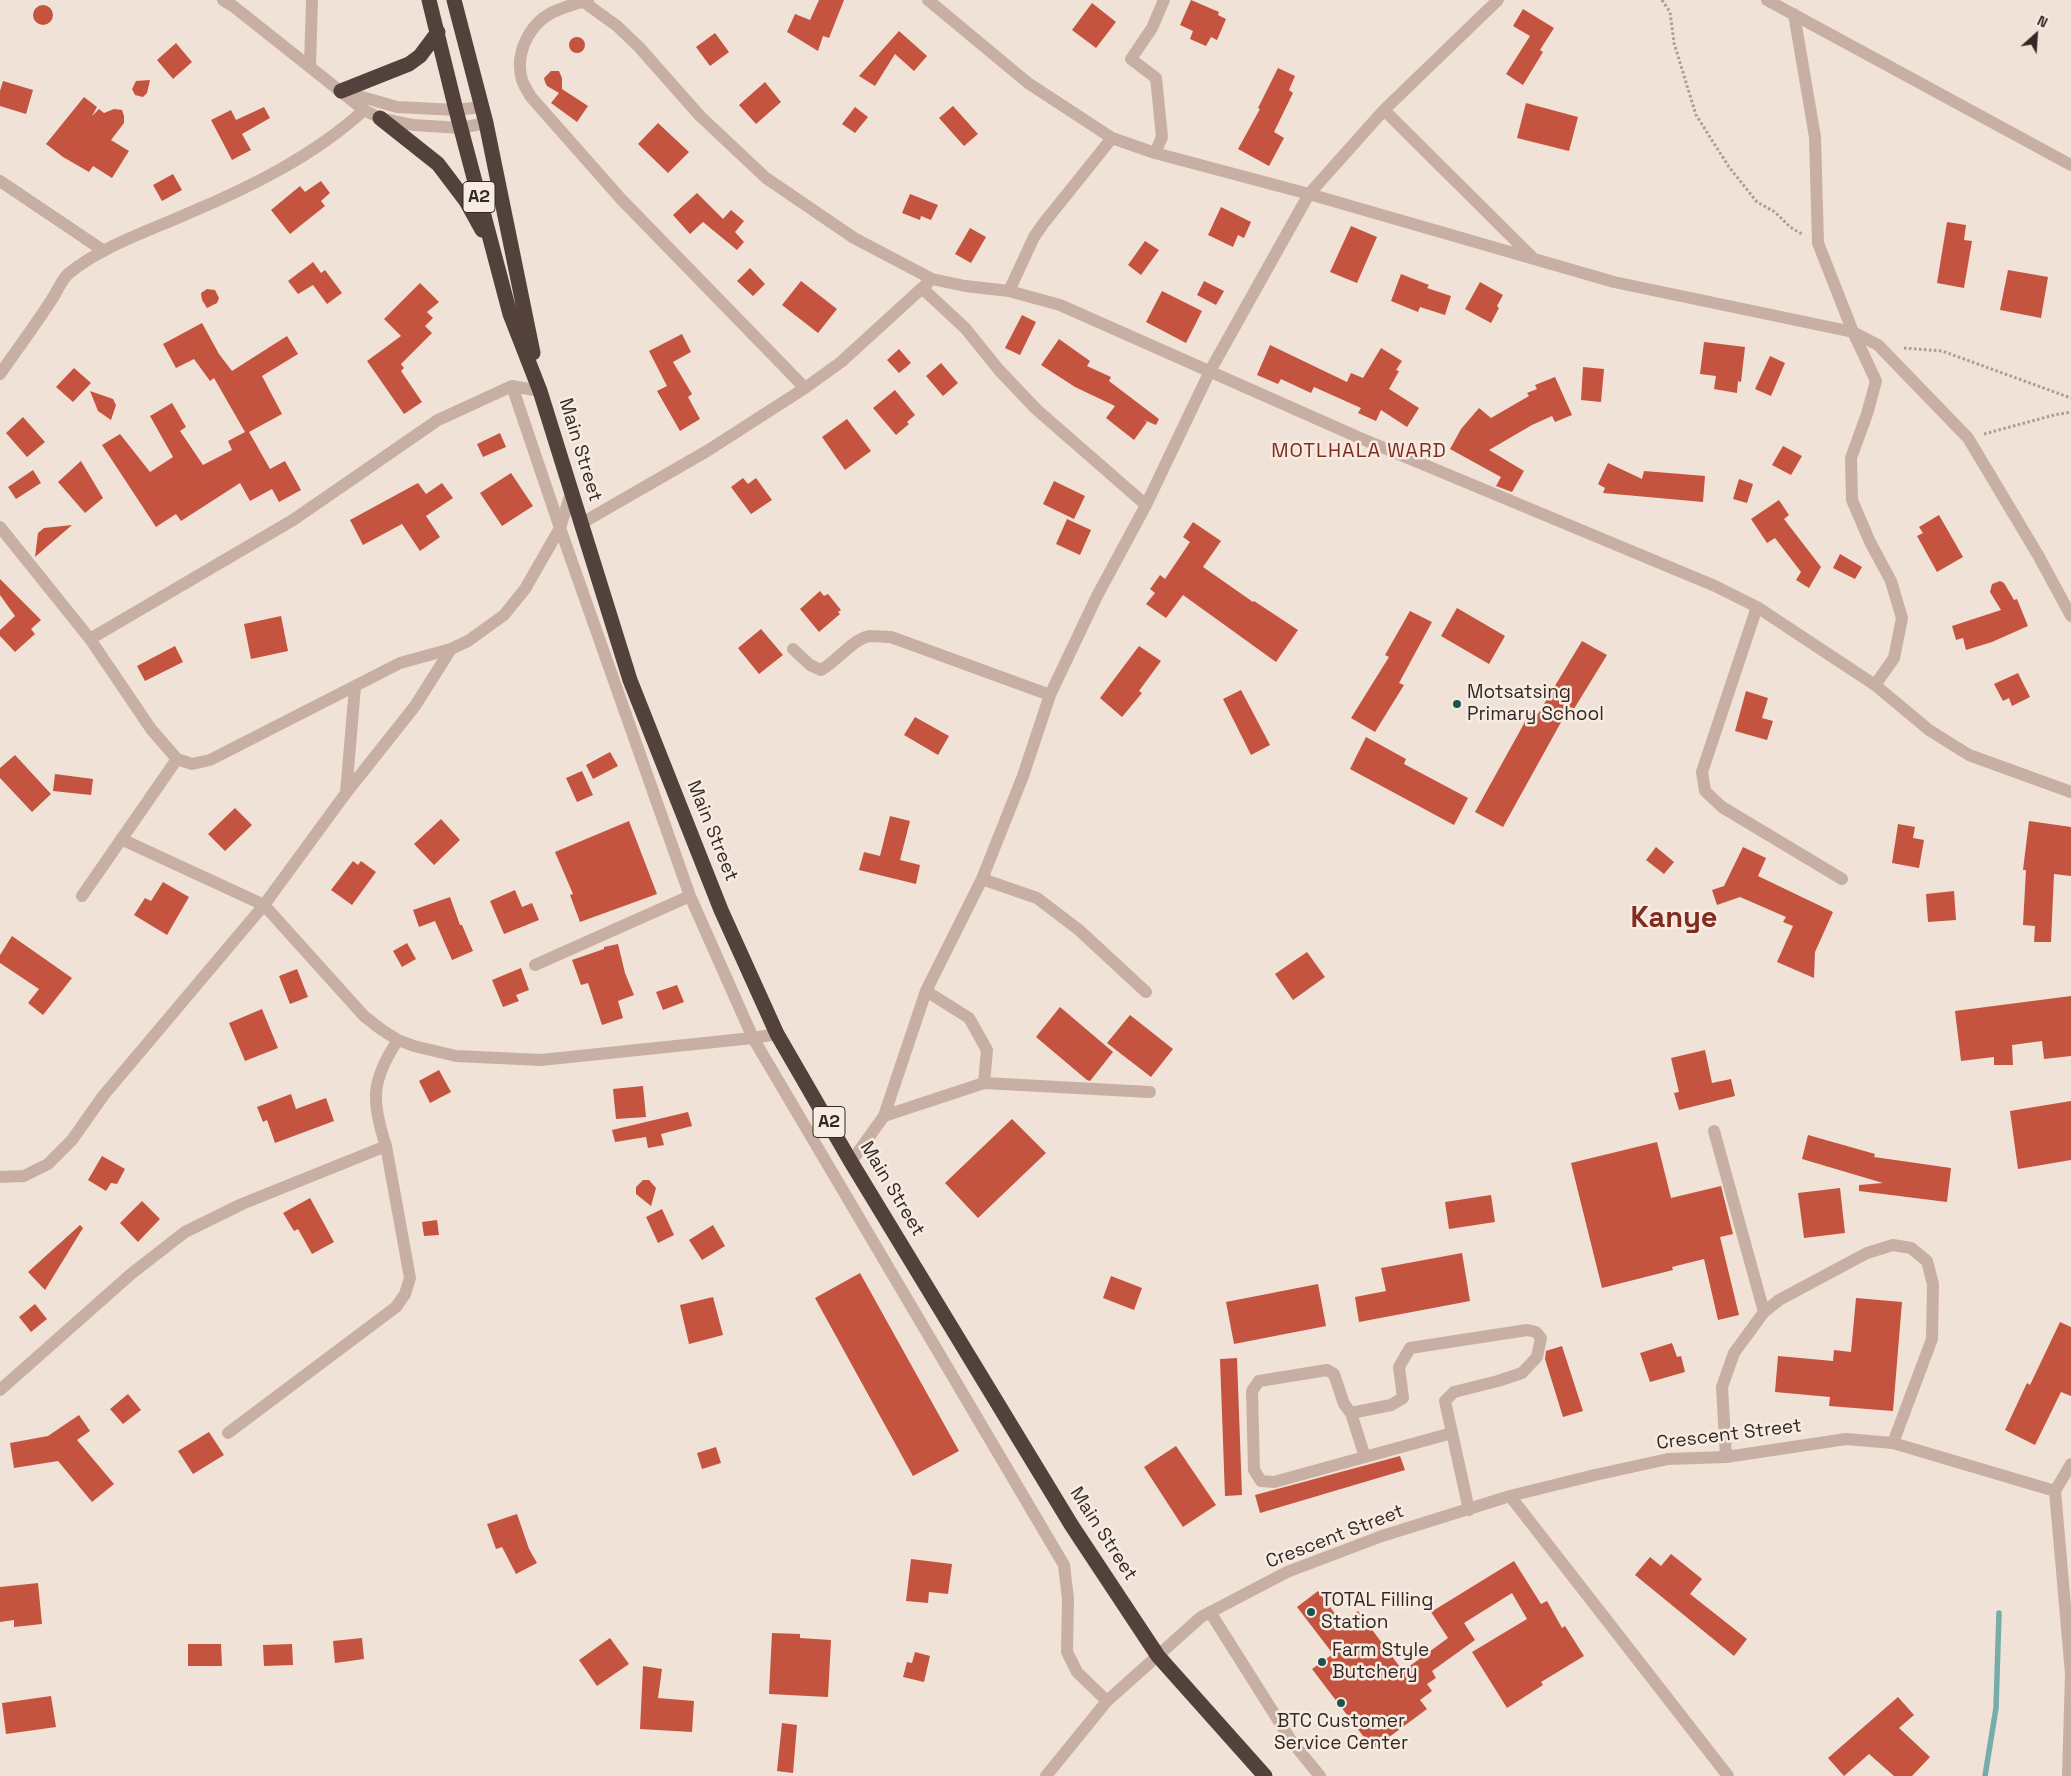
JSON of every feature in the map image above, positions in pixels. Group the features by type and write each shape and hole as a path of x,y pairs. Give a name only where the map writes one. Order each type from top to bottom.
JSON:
{"highway":[{"name":"Main Street","path":"429,0 510,314 540,391 630,680 721,910 777,1034 851,1162 1072,1526 1158,1656 1265,1776"},
{"name":"Main Street","path":"454,0 486,123 540,391"},
{"path":"341,91 409,64 420,56 438,32"},
{"path":"380,118 438,164 466,201 494,253"}],"street":[{"path":"223,0 364,110 380,118 413,125 461,128 486,123"},
{"path":"310,66 312,0"},
{"path":"805,388 620,199 531,97 522,81 520,58 527,38 541,20 556,10 584,0 617,26 639,47 700,116 766,178 854,238 928,284 999,370 1036,409 1146,505"},
{"path":"928,0 1028,83 1112,138 1155,153 1309,194 1614,282 1853,332 1878,345 1968,438 2038,555 2071,616"},
{"path":"1155,153 1162,137 1156,78 1131,60 1152,28 1164,0"},
{"path":"851,1162 884,1116 926,991 982,879 1023,776 1050,696 1097,596 1146,505 1210,371 1309,194 1384,110 1498,0"},
{"path":"1767,0 2071,165"},
{"path":"1794,14 1815,137 1818,243 1853,332 1876,381 1867,414 1851,458 1852,500 1870,542 1891,581 1902,618 1894,658 1875,685"},
{"path":"341,91 397,106 456,110 482,107"},
{"path":"0,374 54,297 66,276 83,262 235,194 291,162 326,139 364,110"},
{"path":"1384,110 1534,259"},
{"path":"1009,290 1034,237 1112,138"},
{"path":"0,181 104,251"},
{"path":"582,523 707,451 805,388 840,362 928,284 1009,290 1060,305 1360,438 1706,582 1757,607 1875,685 1928,730 1970,755 2071,792"},
{"path":"90,638 293,520 438,420 512,386 540,391"},
{"path":"512,386 690,896 753,1038 1064,1565 1068,1599 1067,1652 1077,1672 1107,1701"},
{"path":"0,527 90,638 151,729 177,759 192,764 210,760 400,663 451,649 468,641 504,615 525,589 560,528 571,493"},
{"path":"1757,607 1702,772 1705,791 1722,807 1842,879"},
{"path":"793,649 810,665 821,670 853,644 868,636 890,637 1050,696"},
{"path":"0,1178 24,1176 48,1164 72,1140 104,1096 264,905 346,793 415,706 451,649"},
{"path":"346,793 355,687"},
{"path":"82,896 177,759"},
{"path":"121,839 264,905 364,1016 398,1040 414,1046 456,1056 541,1060 777,1034"},
{"path":"982,879 1037,898 1079,930 1146,992"},
{"path":"535,965 690,896"},
{"path":"926,991 969,1018 986,1050 984,1083"},
{"path":"228,1433 396,1307 405,1294 410,1278 386,1146 378,1121 374,1092 384,1064 398,1040"},
{"path":"884,1116 984,1083 1150,1092"},
{"path":"1714,1131 1764,1312"},
{"path":"0,1390 131,1274 185,1232 242,1204 386,1146"},
{"path":"1726,1457 1722,1387 1734,1352 1764,1312 1779,1300 1867,1253 1893,1245 1911,1248 1926,1261 1933,1284 1932,1339 1892,1443"},
{"path":"1352,1413 1391,1406 1403,1398 1399,1367 1410,1348 1527,1330 1536,1332 1541,1338 1537,1357 1522,1373 1498,1382 1454,1392 1445,1401 1469,1510"},
{"path":"1365,1457 1352,1413 1344,1404 1334,1374 1327,1370 1258,1381 1252,1391 1254,1470 1261,1481 1274,1482 1365,1457 1452,1433"},
{"name":"Crescent Street","path":"1046,1776 1107,1701 1201,1617 1287,1572 1382,1536 1510,1496 1668,1459 1726,1457 1846,1439 1892,1443 2055,1491"},
{"path":"2068,1776 2071,1674 2055,1491 2071,1464"},
{"path":"1510,1496 1728,1776"},
{"path":"1210,1612 1292,1742 1320,1776"}],"path":[{"path":"1662,0 1670,12 1674,42 1696,115 1729,167 1757,202 1775,212 1790,227 1818,243"},
{"path":"1878,345 1942,351 2071,398"},
{"path":"1968,438 2071,412"}],"building":[{"path":"819,0 844,0 829,38 823,36 818,51 787,32 795,14 810,20"},
{"path":"1191,0 1219,12 1218,15 1226,19 1217,40 1211,37 1206,46 1190,39 1193,31 1180,25"},
{"path":"1092,3 1116,22 1096,48 1072,30"},
{"path":"43,5 50,8 53,15 50,22 43,25 36,22 33,15 36,8"},
{"path":"1523,9 1554,28 1540,50 1543,52 1523,85 1506,74 1530,36 1513,26"},
{"path":"899,31 927,56 914,71 895,54 875,86 859,76"},
{"path":"715,33 729,52 710,66 696,47"},
{"path":"574,37 580,37 585,42 583,51 574,53 569,48 569,42"},
{"path":"176,43 192,62 173,79 157,60"},
{"path":"1278,68 1295,76 1289,90 1293,93 1274,132 1284,138 1269,166 1238,149 1260,109 1258,108"},
{"path":"551,71 559,71 562,78 562,89 588,106 577,122 551,103 559,93 547,86 545,82 544,78"},
{"path":"150,80 147,93 143,97 135,95 132,89 136,81"},
{"path":"3,81 33,90 26,114 0,106 0,91"},
{"path":"765,82 781,102 756,124 739,105"},
{"path":"84,97 97,107 92,116 99,109 104,113 114,109 122,110 124,123 111,140 129,151 112,178 93,166 89,172 63,157 46,144"},
{"path":"1526,103 1578,117 1569,151 1517,138"},
{"path":"953,106 978,134 964,146 939,118"},
{"path":"264,107 270,118 242,134 251,150 232,160 211,120 231,110 236,120"},
{"path":"855,107 868,117 855,133 842,124"},
{"path":"658,123 689,152 668,173 638,144"},
{"path":"173,174 182,190 162,201 153,185"},
{"path":"321,181 330,193 321,201 325,206 290,234 271,210 300,186 305,192"},
{"path":"697,193 723,219 731,210 744,221 735,232 744,242 737,250 703,222 690,234 673,215"},
{"path":"910,194 938,205 931,220 921,216 920,220 902,213"},
{"path":"1221,207 1251,222 1244,238 1238,235 1233,247 1208,235"},
{"path":"1947,222 1966,225 1964,240 1972,241 1964,288 1937,283"},
{"path":"1351,226 1377,237 1357,283 1330,272"},
{"path":"970,228 986,237 971,263 955,254"},
{"path":"1145,241 1159,250 1141,275 1128,265"},
{"path":"313,262 321,273 325,270 342,293 327,304 313,285 298,294 288,281"},
{"path":"750,268 765,284 753,296 737,281"},
{"path":"2008,270 2048,277 2041,318 2000,310"},
{"path":"1401,274 1429,285 1427,288 1451,296 1445,315 1420,307 1418,312 1391,301"},
{"path":"801,281 837,309 818,333 782,305"},
{"path":"1204,281 1224,291 1216,305 1197,295"},
{"path":"1480,282 1503,295 1491,323 1465,309"},
{"path":"420,283 439,302 427,312 433,318 425,326 432,333 401,364 404,368 401,371 422,402 404,414 367,361 401,336 384,319"},
{"path":"207,289 215,290 219,298 217,303 207,308 202,300 201,293"},
{"path":"1162,291 1202,311 1186,343 1146,322"},
{"path":"1022,315 1036,322 1020,355 1005,348"},
{"path":"202,323 219,354 232,371 287,336 298,354 262,376 282,414 249,432 270,469 285,461 301,490 279,502 272,489 250,501 240,483 181,521 176,514 156,527 102,445 120,434 150,472 173,457 150,416 172,403 186,427 180,431 203,465 232,450 228,441 245,432 214,378 210,381 194,359 176,368 163,344"},
{"path":"682,334 691,352 673,362 692,394 688,397 700,419 680,431 657,391 667,386 649,351"},
{"path":"1059,339 1090,361 1087,366 1111,377 1109,381 1159,419 1156,425 1144,420 1147,422 1134,440 1106,418 1115,406 1075,387 1041,365"},
{"path":"1704,342 1745,347 1741,382 1738,381 1737,393 1714,389 1716,376 1700,374"},
{"path":"1270,345 1347,382 1351,373 1363,378 1381,348 1402,361 1396,370 1399,371 1389,389 1419,408 1407,427 1381,410 1376,421 1358,413 1361,408 1314,387 1311,393 1281,379 1278,384 1257,375"},
{"path":"899,349 911,363 899,373 887,360"},
{"path":"1770,356 1785,363 1771,396 1755,389"},
{"path":"941,363 958,383 943,396 926,376"},
{"path":"1583,367 1604,369 1601,402 1581,400"},
{"path":"74,368 91,383 73,402 56,387"},
{"path":"1555,377 1572,415 1555,422 1552,416 1532,425 1489,450 1524,471 1512,492 1496,486 1501,477 1450,449 1461,429 1479,408 1491,418 1529,396 1527,393 1537,389 1535,385"},
{"path":"895,390 915,415 907,422 909,424 896,435 873,408"},
{"path":"90,391 113,399 116,405 111,420 98,411"},
{"path":"23,417 45,442 27,457 6,433"},
{"path":"847,419 871,451 845,470 822,437"},
{"path":"500,433 506,447 483,457 477,444"},
{"path":"1783,446 1802,456 1791,475 1772,465"},
{"path":"81,461 103,498 85,513 58,482"},
{"path":"1608,463 1642,479 1644,471 1705,476 1703,502 1603,493 1605,488 1598,484"},
{"path":"33,470 41,483 16,499 8,487"},
{"path":"511,473 533,506 502,526 480,493"},
{"path":"743,478 748,484 756,478 772,500 751,514 731,487"},
{"path":"1739,479 1753,484 1747,503 1733,499"},
{"path":"1054,481 1085,496 1074,519 1043,504"},
{"path":"418,483 426,494 442,483 453,498 426,516 440,537 420,551 402,524 363,545 350,520"},
{"path":"1779,500 1789,515 1784,519 1821,567 1809,588 1796,580 1801,572 1775,538 1767,543 1751,519"},
{"path":"1939,515 1963,557 1937,572 1917,536 1923,533 1919,527"},
{"path":"1067,519 1091,530 1080,555 1056,544"},
{"path":"1193,522 1221,541 1203,567 1253,602 1298,630 1276,662 1183,595 1166,618 1146,604 1155,593 1150,589 1160,575 1165,579 1190,542 1183,537"},
{"path":"72,525 35,557 38,533 44,528"},
{"path":"1840,554 1862,567 1855,579 1833,568"},
{"path":"0,579 41,620 31,629 35,634 15,652 0,636 0,630 15,616 0,595"},
{"path":"2000,581 2004,583 2014,600 2017,599 2028,626 1992,642 1966,650 1963,638 1956,640 1952,626 2001,610 1990,592 1992,584"},
{"path":"820,591 824,596 828,594 841,610 838,612 840,614 819,632 800,609"},
{"path":"1457,608 1505,636 1489,664 1441,636"},
{"path":"1410,611 1432,622 1399,683 1404,685 1375,732 1351,718 1389,657 1385,655"},
{"path":"281,616 288,651 251,659 244,624"},
{"path":"761,629 783,655 759,674 738,648"},
{"path":"1582,641 1607,655 1569,717 1565,715 1503,827 1475,812 1531,711 1538,714"},
{"path":"175,646 183,662 145,681 137,666"},
{"path":"1139,646 1161,661 1139,691 1142,693 1122,717 1100,698"},
{"path":"2018,673 2030,697 2012,706 2009,698 2003,701 1994,684"},
{"path":"1241,690 1270,745 1251,755 1223,699"},
{"path":"1746,691 1768,698 1762,718 1773,721 1767,740 1735,731"},
{"path":"915,717 949,736 938,755 904,735"},
{"path":"1366,737 1406,759 1404,764 1468,798 1454,825 1350,769"},
{"path":"610,752 618,766 593,779 586,765"},
{"path":"15,755 51,794 32,812 0,778 0,768"},
{"path":"582,771 593,795 577,802 566,778"},
{"path":"55,774 93,779 91,795 53,791"},
{"path":"235,808 252,825 225,851 208,834"},
{"path":"890,816 910,821 900,860 920,865 916,884 859,870 864,852 880,856"},
{"path":"441,819 460,840 434,865 414,844"},
{"path":"629,821 657,894 580,922 570,895 573,894 555,852"},
{"path":"2029,821 2071,827 2071,876 2054,874 2051,942 2034,942 2035,926 2023,925 2026,870 2023,870"},
{"path":"1898,824 1915,827 1913,838 1924,840 1919,868 1892,863"},
{"path":"1656,847 1674,862 1664,874 1646,860"},
{"path":"1743,847 1766,858 1758,876 1833,912 1815,952 1814,978 1777,962 1793,926 1783,922 1786,917 1740,897 1717,905 1712,890 1724,886"},
{"path":"353,861 358,865 361,861 376,872 352,905 331,890"},
{"path":"163,882 189,897 167,935 134,915 145,898 151,901"},
{"path":"515,890 522,907 532,903 539,920 504,934 490,901"},
{"path":"1954,891 1956,920 1928,922 1926,894"},
{"path":"450,897 460,925 462,925 473,951 452,960 435,921 419,927 413,910"},
{"path":"12,936 72,978 43,1015 28,1003 39,989 0,963 0,955"},
{"path":"407,943 416,959 402,967 393,951"},
{"path":"618,944 625,973 634,995 618,1001 623,1018 602,1025 588,983 581,985 572,960 604,949 604,947"},
{"path":"1307,952 1325,977 1293,1000 1275,974"},
{"path":"521,968 529,990 516,995 519,1001 503,1007 492,980"},
{"path":"297,969 308,997 290,1004 279,976"},
{"path":"677,985 684,1002 663,1010 656,992"},
{"path":"2071,996 2071,1056 2044,1059 2042,1041 2012,1045 2013,1065 1994,1065 1994,1057 1961,1061 1955,1011"},
{"path":"1060,1007 1113,1052 1090,1081 1036,1037"},
{"path":"262,1009 278,1048 245,1061 229,1023"},
{"path":"1130,1015 1173,1049 1151,1077 1107,1043"},
{"path":"1705,1050 1712,1083 1731,1079 1735,1096 1679,1110 1674,1093 1679,1092 1671,1058"},
{"path":"439,1070 451,1092 430,1103 419,1081"},
{"path":"643,1086 646,1117 616,1119 613,1089"},
{"path":"291,1094 296,1109 326,1098 334,1121 275,1143 267,1120 263,1122 257,1107"},
{"path":"2071,1101 2071,1160 2018,1169 2010,1111"},
{"path":"688,1112 692,1126 661,1134 664,1145 648,1148 646,1137 615,1142 612,1130"},
{"path":"1012,1119 1046,1153 978,1218 945,1183"},
{"path":"1808,1135 1875,1154 1874,1157 1951,1168 1947,1202 1859,1191 1859,1185 1883,1183 1802,1159"},
{"path":"1657,1142 1671,1198 1721,1186 1733,1234 1720,1237 1739,1315 1718,1320 1704,1259 1672,1267 1673,1270 1602,1288 1571,1163"},
{"path":"102,1156 125,1169 117,1184 111,1183 106,1191 88,1180"},
{"path":"643,1180 649,1180 656,1188 651,1206 636,1194 636,1187"},
{"path":"1840,1188 1845,1233 1804,1238 1798,1193"},
{"path":"1491,1195 1495,1222 1449,1229 1445,1202"},
{"path":"310,1198 334,1242 312,1254 298,1229 294,1231 283,1213"},
{"path":"142,1201 160,1219 138,1242 120,1223"},
{"path":"662,1209 674,1235 658,1243 646,1217"},
{"path":"437,1220 439,1235 424,1236 422,1222"},
{"path":"80,1225 83,1228 45,1290 28,1272"},
{"path":"713,1225 725,1246 702,1260 689,1240"},
{"path":"1462,1253 1470,1301 1359,1322 1355,1297 1386,1291 1381,1268"},
{"path":"860,1273 959,1451 913,1476 815,1298"},
{"path":"1111,1276 1142,1288 1134,1310 1103,1298"},
{"path":"1318,1284 1326,1326 1234,1344 1226,1302"},
{"path":"713,1297 723,1335 689,1344 680,1305"},
{"path":"1856,1298 1902,1302 1893,1411 1829,1406 1830,1397 1775,1392 1778,1356 1833,1361 1834,1350 1851,1352"},
{"path":"35,1304 47,1319 31,1332 19,1317"},
{"path":"2060,1322 2071,1327 2071,1396 2061,1392 2035,1445 2005,1430 2027,1383 2030,1385"},
{"path":"1672,1343 1677,1357 1681,1356 1685,1372 1650,1382 1640,1353"},
{"path":"1562,1346 1583,1411 1563,1417 1545,1359 1546,1351"},
{"path":"1237,1358 1242,1495 1225,1496 1220,1359"},
{"path":"128,1394 141,1410 123,1424 110,1409"},
{"path":"79,1415 90,1431 77,1440 114,1484 92,1502 58,1461 14,1468 10,1443 48,1436"},
{"path":"209,1432 224,1455 193,1474 178,1451"},
{"path":"1176,1446 1216,1505 1183,1527 1144,1467"},
{"path":"716,1447 721,1463 702,1469 697,1453"},
{"path":"1400,1456 1405,1470 1260,1513 1255,1495"},
{"path":"517,1514 529,1549 537,1563 516,1574 502,1547 496,1549 487,1524"},
{"path":"1671,1554 1702,1579 1690,1594 1747,1639 1734,1656 1635,1575 1650,1557 1661,1566"},
{"path":"911,1559 952,1564 948,1594 929,1592 928,1603 906,1601"},
{"path":"1514,1561 1541,1604 1547,1601 1562,1628 1565,1626 1584,1656 1541,1682 1543,1685 1507,1708 1472,1652 1527,1619 1512,1593 1464,1623 1475,1640 1432,1671 1436,1678 1427,1684 1432,1691 1420,1700 1427,1709 1373,1749 1312,1669 1333,1654 1297,1607 1318,1591 1342,1623 1358,1611 1403,1671 1448,1638 1431,1612"},
{"path":"38,1583 42,1624 14,1627 14,1620 0,1622 0,1587"},
{"path":"772,1633 800,1634 800,1638 831,1640 828,1697 769,1694"},
{"path":"362,1638 364,1659 335,1663 333,1641"},
{"path":"610,1638 629,1664 597,1686 579,1660"},
{"path":"188,1644 221,1644 222,1666 188,1666"},
{"path":"292,1644 293,1665 264,1666 263,1645"},
{"path":"915,1652 930,1656 924,1682 903,1677 907,1662 912,1663"},
{"path":"643,1666 662,1669 658,1698 694,1701 692,1732 640,1729"},
{"path":"51,1696 56,1727 6,1734 2,1703"},
{"path":"1898,1697 1914,1715 1899,1728 1930,1757 1912,1776 1894,1776 1869,1754 1844,1776 1828,1758"},
{"path":"782,1723 797,1725 793,1773 777,1771"}],"waterway":[{"path":"1985,1776 1996,1708 1999,1613"}],"place":[{"name":"Motsatsing Primary School","path":"1457,704"},
{"name":"TOTAL Filling Station","path":"1311,1612"},
{"name":"Farm Style Butchery","path":"1322,1662"},
{"name":"BTC Customer Service Center","path":"1341,1703"}],"district":[{"name":"MOTLHALA WARD","path":"1359,452"},
{"name":"Kanye","path":"1674,919"}]}
